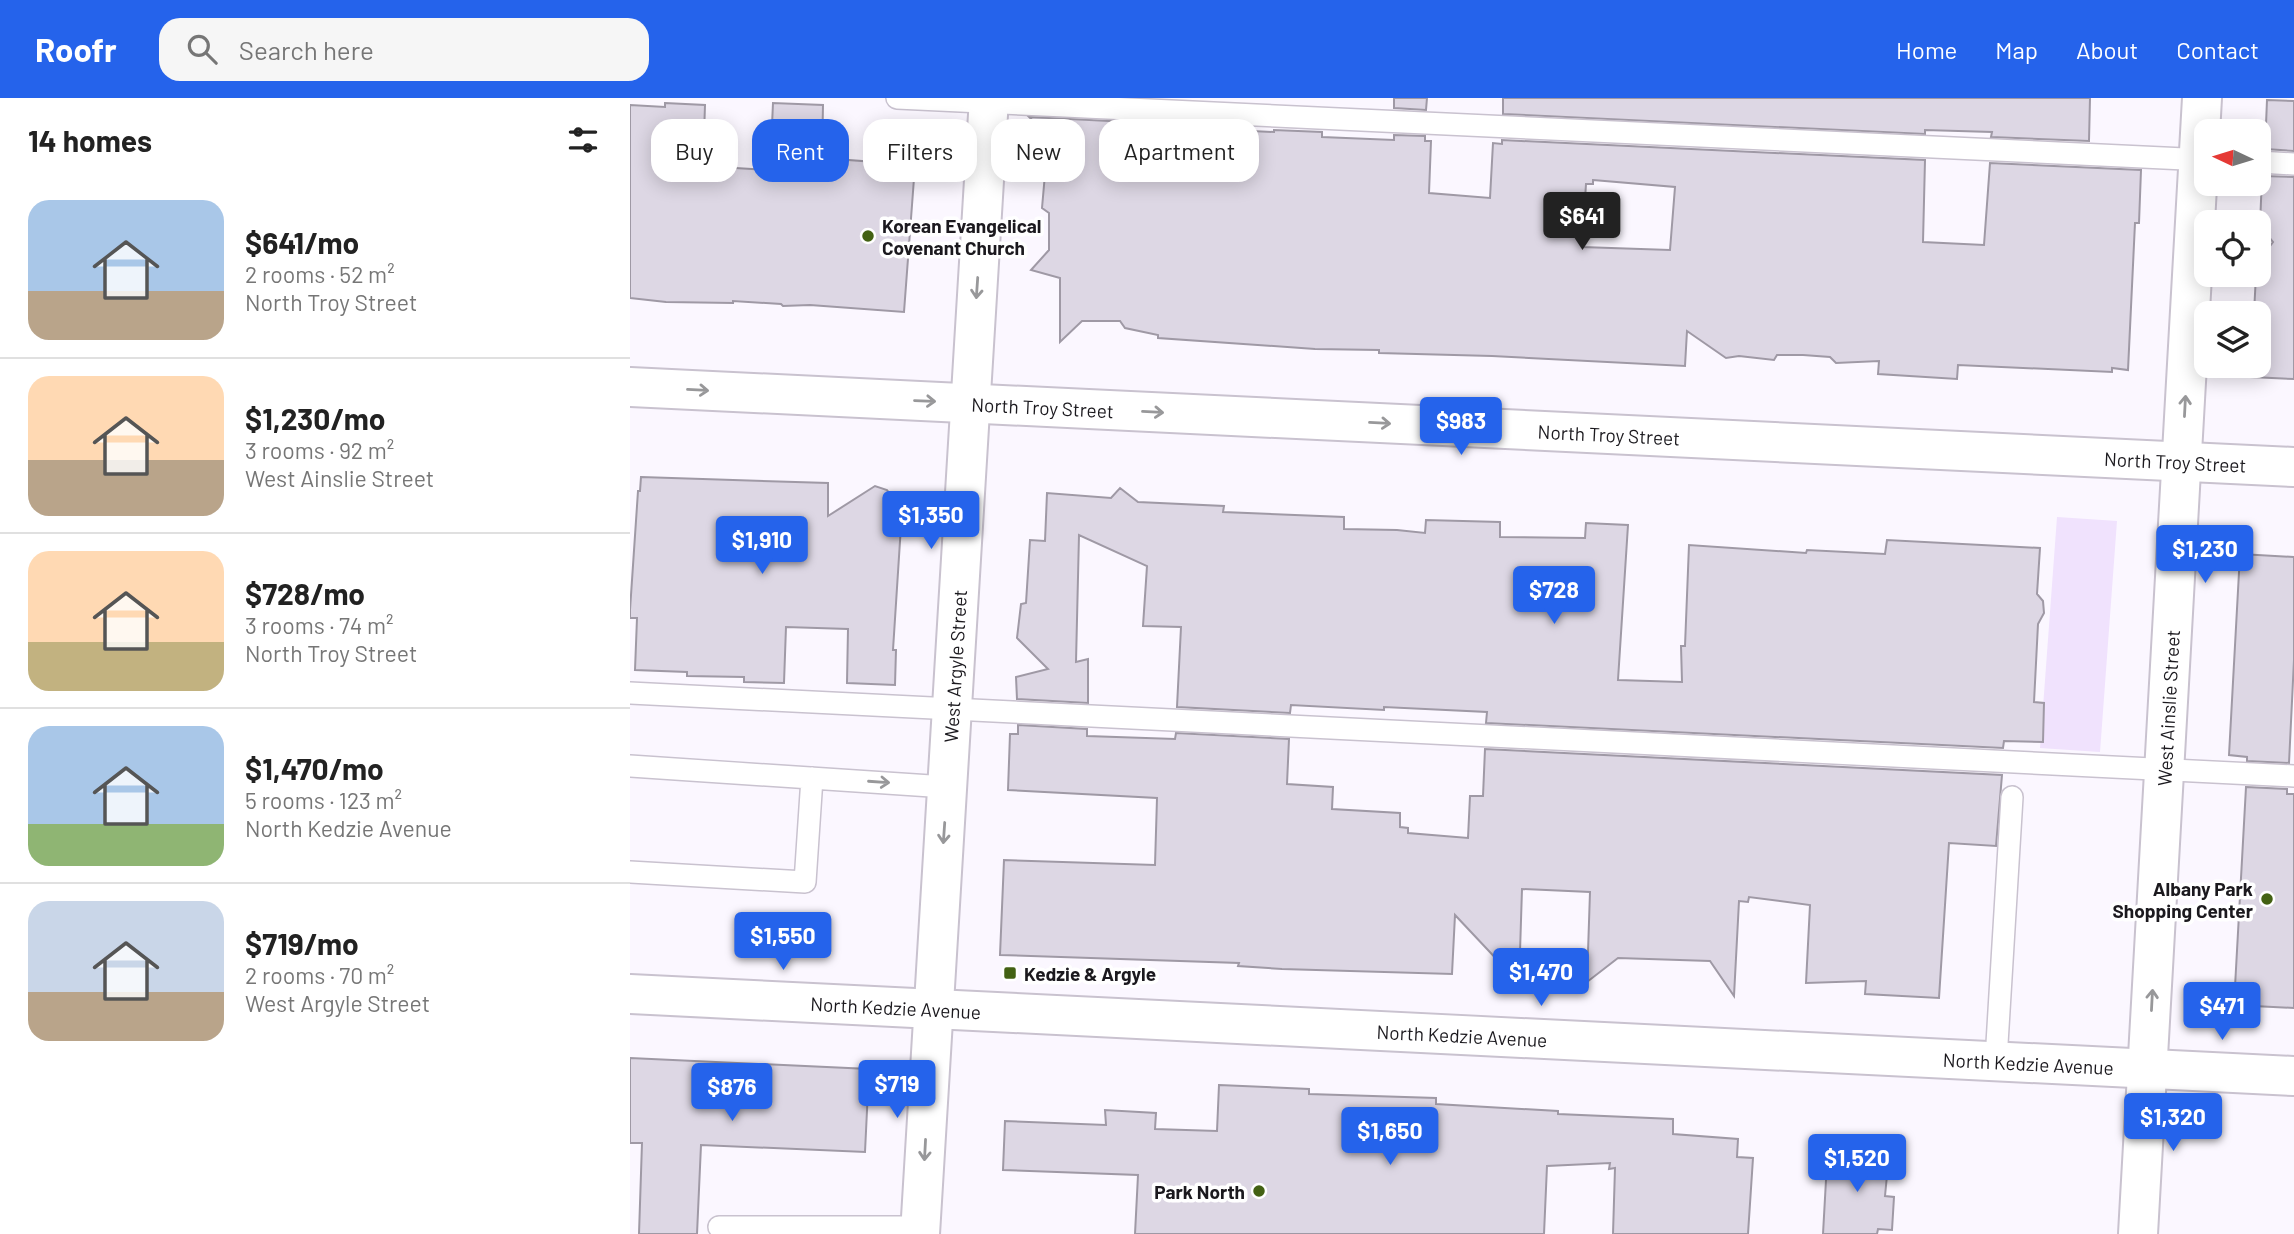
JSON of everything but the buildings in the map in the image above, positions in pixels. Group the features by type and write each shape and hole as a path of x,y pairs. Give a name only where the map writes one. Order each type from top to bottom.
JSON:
{"street":[{"name":"West Ainslie Street","path":"2202,98 2202,119"},
{"name":"West Argyle Street","path":"920,1230 989,100"},
{"name":"West Ainslie Street","path":"2138,1234 2182,462 2200,196"},
{"name":"North Troy Street","path":"630,387 2294,467"},
{"name":"North Kedzie Avenue","path":"630,994 2294,1076"}],"lane":[{"path":"897,98 989,100 2194,159"},
{"path":"2272,163 2294,164"},
{"path":"630,693 2294,776"},
{"path":"630,766 946,787"},
{"path":"630,872 805,882 812,778"},
{"path":"1996,1060 2011,797"},
{"path":"719,1227 920,1230"}],"shaded area":[{"path":"2057,517 2117,521 2100,752 2040,748"}],"place":[{"name":"Korean Evangelical Covenant Church","path":"868,236"},
{"name":"Albany Park Shopping Center","path":"2267,899"},
{"name":"Kedzie & Argyle","path":"1010,973"},
{"name":"Park North","path":"1259,1191"}]}
